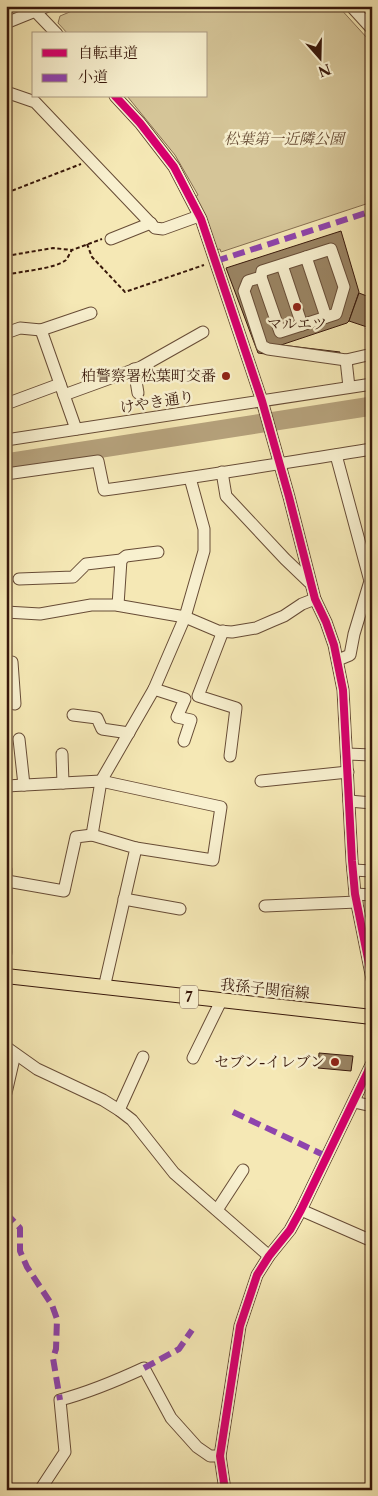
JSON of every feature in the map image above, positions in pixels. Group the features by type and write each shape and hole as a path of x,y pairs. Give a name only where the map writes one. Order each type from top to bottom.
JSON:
{"main road":[{"name":"我孫子関宿線","path":"6,976 372,1017"}],"street":[{"path":"6,23 33,9 48,6"},
{"path":"351,6 372,29"},
{"path":"33,9 55,32"},
{"path":"6,92 35,102 155,228 163,230 199,216"},
{"path":"117,98 140,123 174,167 199,216 216,261 262,401 289,497 309,582 314,599 326,622 338,660 343,690 353,870 356,898 368,943 372,979"},
{"path":"111,239 151,223"},
{"path":"331,249 344,288 336,314 280,332 261,277 262,271 282,265 331,249"},
{"path":"306,257 326,317"},
{"path":"282,265 302,325"},
{"path":"261,277 248,281 244,291 262,346 268,349 346,360 372,354"},
{"path":"6,333 20,328 41,330 91,313"},
{"path":"41,330 76,429"},
{"path":"6,404 134,369 202,332"},
{"path":"346,360 350,388"},
{"path":"134,369 138,393"},
{"name":"けやき通り","path":"6,440 372,384"},
{"path":"6,474 98,461 104,490 372,449"},
{"path":"336,455 370,581 369,594 354,634 350,656 338,660"},
{"path":"222,472 226,496 285,560 309,582"},
{"path":"92,835 101,781 154,689 185,617 204,551 204,529 190,478"},
{"path":"19,579 73,577 86,564 121,560 126,556 158,552"},
{"path":"118,605 121,560"},
{"path":"6,612 40,614 91,605 118,605 185,617 218,630 232,632 256,628 284,616 302,604 314,599"},
{"path":"224,631 198,696 236,708 230,756"},
{"path":"14,662 15,704"},
{"path":"154,689 184,699 177,717 191,720 184,741"},
{"path":"73,715 97,718 102,729 129,733"},
{"path":"19,739 24,785"},
{"path":"62,754 63,783"},
{"path":"347,754 372,755"},
{"path":"261,781 348,772"},
{"path":"6,786 101,781 221,807 212,860 136,848 92,835 76,837 64,891 7,876 6,953"},
{"path":"349,802 372,803"},
{"path":"104,988 136,848"},
{"path":"353,870 372,871"},
{"path":"265,906 372,895"},
{"path":"124,899 180,908"},
{"path":"194,1058 221,1000"},
{"path":"6,1093 11,1051 37,1069 103,1100 132,1120 174,1173 269,1256"},
{"path":"118,1110 143,1057"},
{"path":"224,1490 220,1456 240,1326 252,1288 269,1256 290,1230 301,1210 372,1063"},
{"path":"354,1102 372,1106"},
{"path":"217,1210 243,1170"},
{"path":"301,1210 372,1242"},
{"path":"40,1490 65,1452 60,1400 106,1386 144,1368 171,1418 210,1456 220,1456"}],"path":[{"path":"6,193 78,166 85,161"},
{"path":"6,256 53,248 72,250 105,238 111,239"},
{"path":"87,244 92,257 125,292 216,261"},
{"path":"6,274 44,268 66,260 72,250"}],"green space":[{"name":"松葉第一近隣公園","path":"84,6 338,6 368,39 372,52 372,202 221,252 220,249 216,250 195,197 198,195 175,155 129,98 208,98 208,32 66,32 58,23 60,16"}],"building":[{"name":"マルエツ","path":"341,231 359,292 349,321 281,345 340,352 338,364 258,353 226,268"},
{"path":"359,293 372,298 372,331 366,329 367,327 349,321"},
{"name":"セブン-イレブン","path":"319,1053 353,1056 351,1071 318,1068"}],"waterway":[{"path":"6,463 372,406"}],"marked path":[{"path":"216,261 372,211"},
{"path":"233,1112 328,1157"},
{"path":"6,1213 20,1228 20,1251 27,1267 52,1305 57,1319 56,1349 53,1358 60,1400"},
{"path":"144,1368 179,1349 192,1330"}],"cycle path":[{"path":"117,98 140,123 174,167 201,219 262,401 315,599 334,645 343,690 355,894 372,979"},
{"path":"225,1490 220,1456 240,1326 257,1275 269,1256 290,1230 301,1210 372,1063"}],"place":[{"name":"マルエツ","path":"297,307"},
{"name":"柏警察署松葉町交番","path":"226,376"},
{"name":"セブン-イレブン","path":"335,1062"}]}
